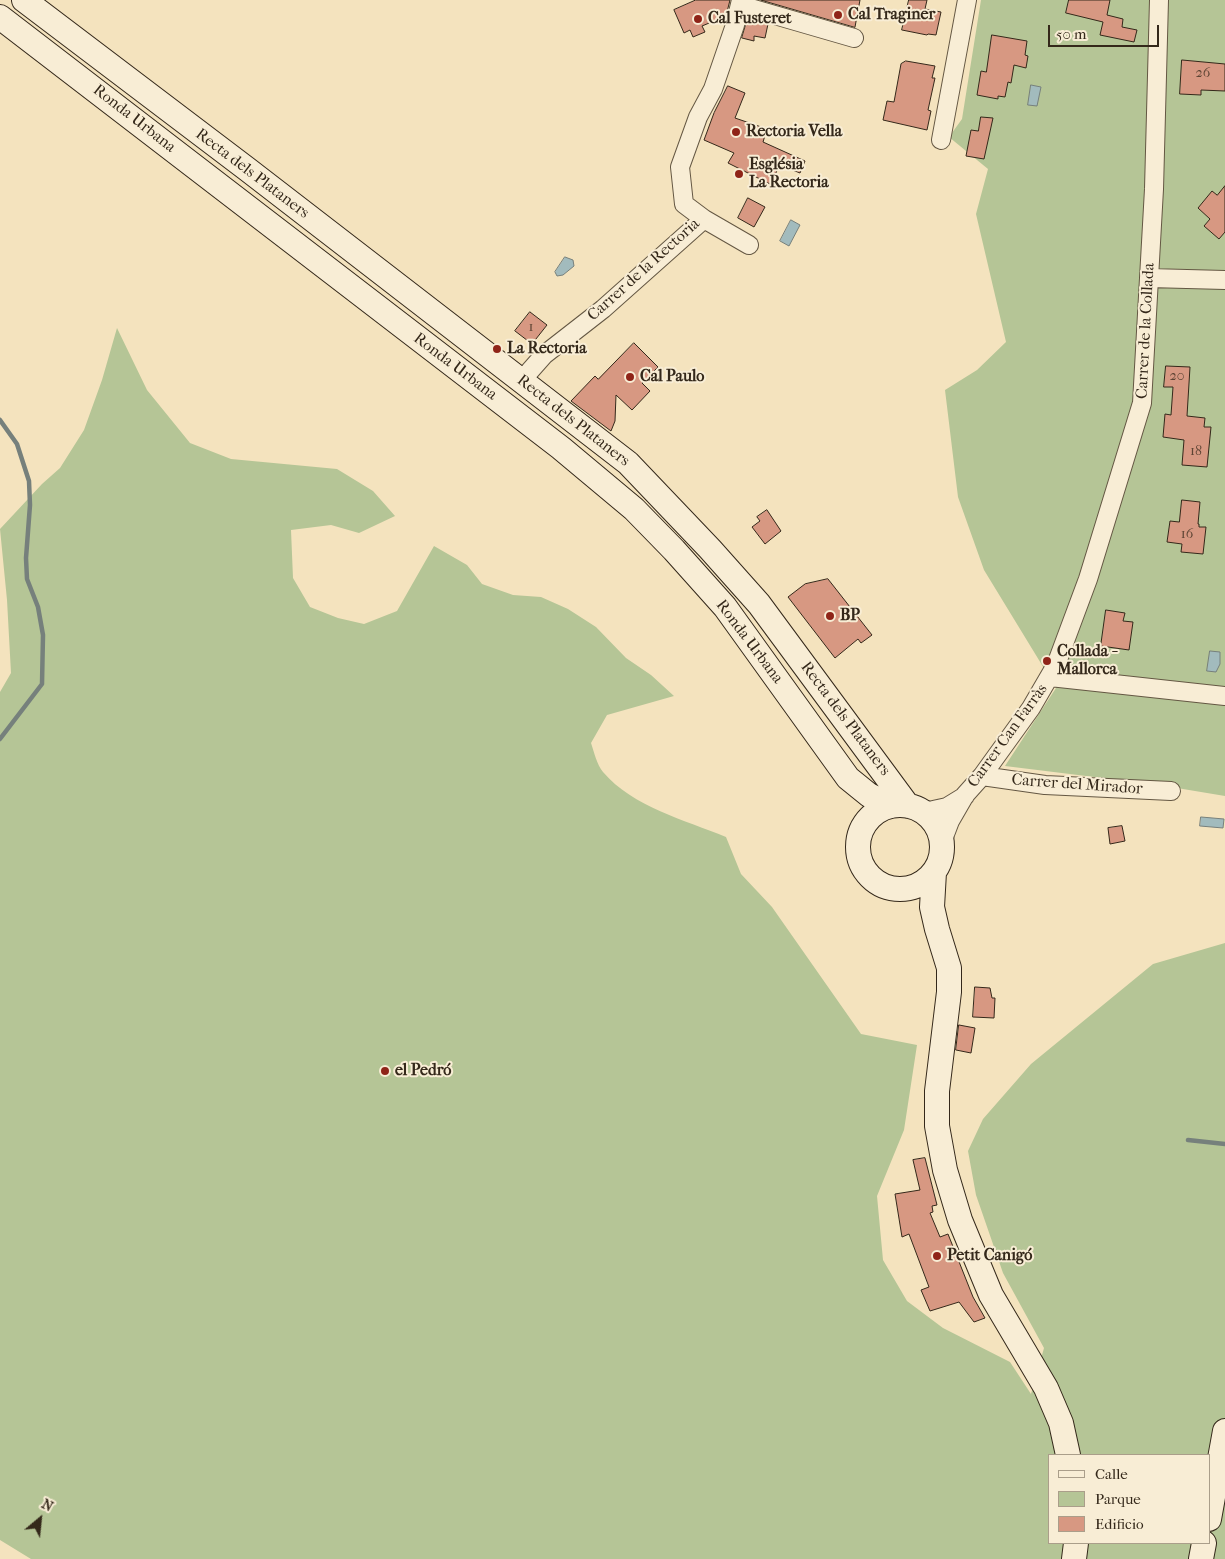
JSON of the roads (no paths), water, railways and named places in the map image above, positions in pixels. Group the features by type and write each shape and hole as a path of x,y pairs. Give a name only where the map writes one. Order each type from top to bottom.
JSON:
{"main road":[{"name":"Recta dels Plataners","path":"24,0 628,463 710,549 758,604 908,808"},
{"name":"Ronda Urbana","path":"0,17 561,448 634,509 725,607 848,778 869,795 908,808 936,826 942,842"},
{"name":"Ronda Urbana","path":"848,778 856,800 862,828 858,848 864,868 876,881 899,889"},
{"path":"862,828 874,814 908,808"},
{"path":"942,842 941,858 934,872 932,907 949,968 949,992 936,1091 937,1126 945,1170 960,1220 991,1295 1046,1388 1061,1422 1068,1454"},
{"path":"899,889 911,888 934,872"},
{"path":"899,889 923,910 937,929"},
{"path":"1210,1514 1225,1431"},
{"path":"1074,1559 1076,1544"},
{"path":"1201,1559 1204,1544"}],"street":[{"path":"941,140 967,0"},
{"name":"Carrer de la Collada","path":"1050,676 1088,579 1142,403 1154,189 1159,0"},
{"name":"Carrer de la Rectoria","path":"521,381 544,355 603,309 704,219 684,204 680,168 698,117 713,89 741,2"},
{"path":"741,2 854,38"},
{"path":"704,219 749,245"},
{"path":"1149,278 1225,280"},
{"path":"1050,676 1225,696"},
{"name":"Carrer Can Farràs","path":"942,842 950,821 965,795 982,776 1031,708 1050,676"},
{"name":"Carrer del Mirador","path":"982,776 1045,785 1171,791"},
{"name":"Carrer Can Farràs","path":"908,808 947,807 965,795"}],"water":[{"path":"1031,85 1041,87 1037,106 1028,105"},
{"path":"791,220 800,225 789,246 780,241"},
{"path":"565,257 573,260 574,266 563,275 557,276 555,272"},
{"path":"1210,651 1220,652 1220,664 1216,672 1207,671"},
{"path":"1201,817 1224,819 1223,828 1200,826"}],"waterway":[{"path":"0,420 17,444 29,481 27,579 38,607 43,635 42,684 0,739"},
{"path":"1188,1140 1225,1144"}],"place":[{"name":"Cal Traginer","path":"838,15"},
{"name":"Cal Fusteret","path":"698,19"},
{"name":"Rectoria Vella","path":"736,132"},
{"name":"Església La Rectoria","path":"739,174"},
{"name":"La Rectoria","path":"497,349"},
{"name":"Cal Paulo","path":"630,377"},
{"name":"BP","path":"830,616"},
{"name":"Collada - Mallorca","path":"1047,661"},
{"name":"el Pedró","path":"385,1071"},
{"name":"Petit Canigó","path":"937,1256"}]}
